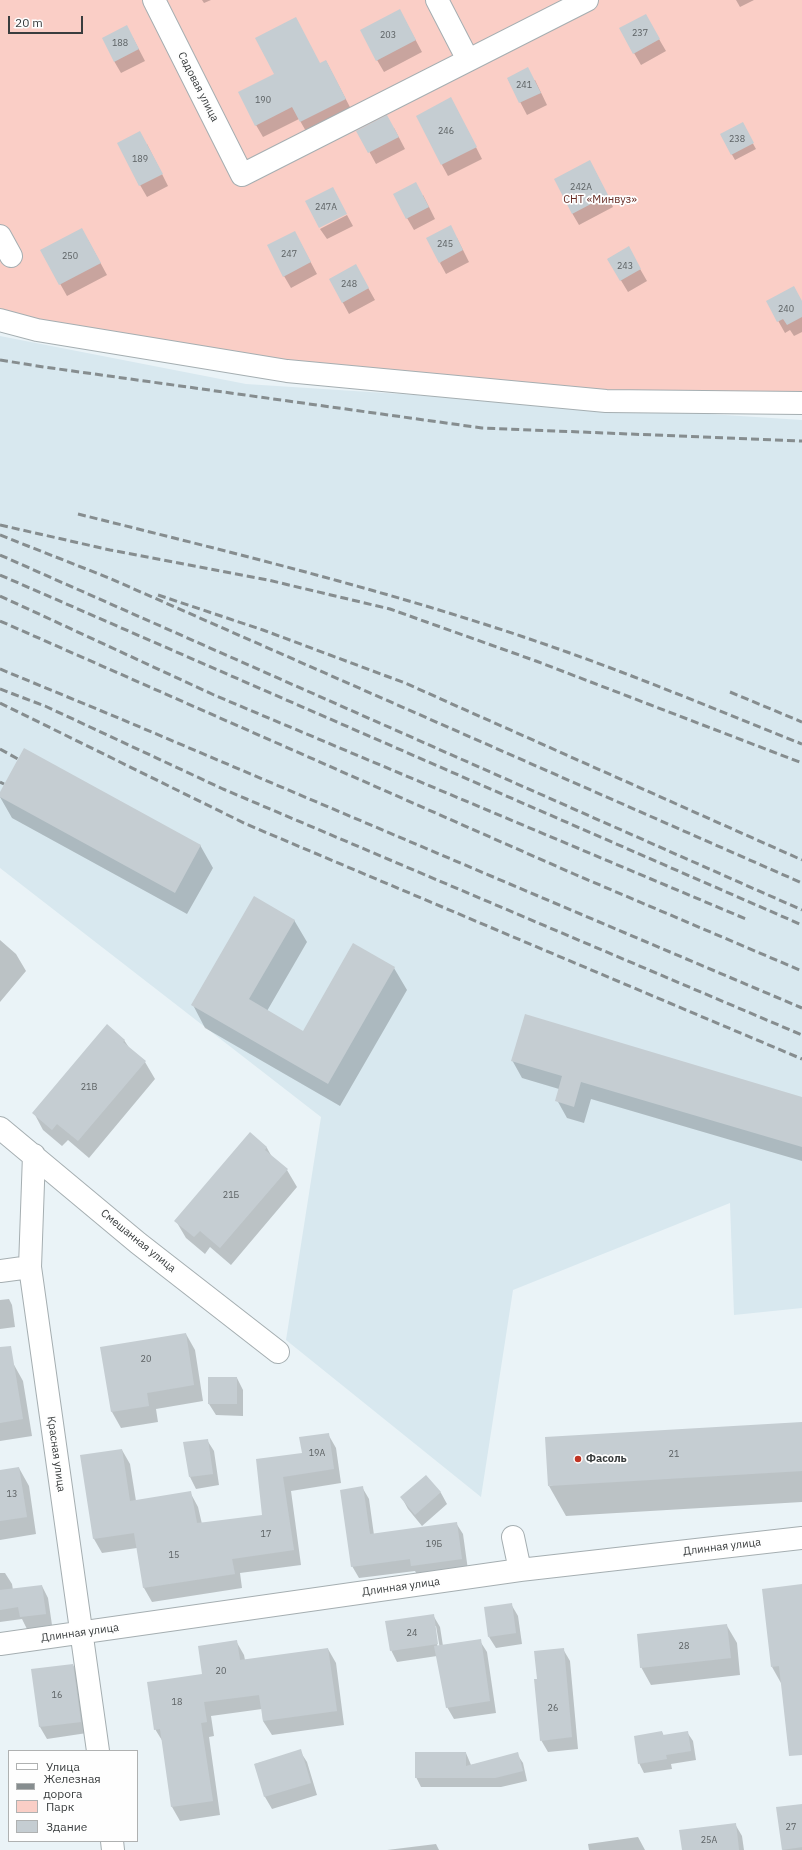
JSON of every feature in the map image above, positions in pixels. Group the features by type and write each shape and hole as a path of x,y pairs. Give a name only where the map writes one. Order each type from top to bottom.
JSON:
{"street":[{"name":"Садовая улица","path":"154,0 242,175 468,60"},
{"path":"437,0 468,60 587,0"},
{"path":"0,236 11,256"},
{"path":"0,320 37,330 295,371 606,401 802,403"},
{"name":"Смешанная улица","path":"0,1128 138,1243 278,1352"},
{"name":"Красная улица","path":"34,1155 30,1267 98,1750"},
{"path":"0,1271 30,1267"},
{"path":"513,1537 520,1570"},
{"name":"Длинная улица","path":"0,1644 520,1570 802,1538"}],"shaded area":[{"path":"0,336 246,384 802,420 802,1308 734,1315 730,1203 513,1290 481,1497 286,1340 321,1117 0,868"}],"green space":[{"name":"СНТ «Минвуз»","path":"0,0 802,0 802,403 287,371 0,320"}],"building":[{"path":"400,9 416,40 376,61 360,30"},
{"path":"646,14 660,39 633,54 619,28"},
{"path":"296,17 320,63 326,60 346,99 300,122 292,107 255,126 238,92 274,74 255,38"},
{"path":"127,25 139,49 114,62 102,38"},
{"path":"528,67 541,93 519,103 507,78"},
{"path":"451,97 477,147 441,165 416,116"},
{"path":"387,115 399,137 368,153 356,131"},
{"path":"743,122 754,143 731,155 720,134"},
{"path":"140,131 163,174 139,186 117,143"},
{"path":"590,160 608,195 572,214 554,179"},
{"path":"416,182 429,207 406,219 393,194"},
{"path":"333,187 347,214 319,228 305,201"},
{"path":"451,225 463,250 439,263 426,238"},
{"path":"82,228 101,263 59,285 40,250"},
{"path":"295,231 311,262 283,277 267,245"},
{"path":"629,246 641,269 620,281 607,259"},
{"path":"356,264 369,288 342,303 329,279"},
{"path":"794,286 802,301 802,317 787,325 783,319 777,322 766,301"},
{"path":"24,748 201,845 175,893 0,797 0,792"},
{"path":"254,896 295,920 249,999 303,1031 353,943 395,967 328,1084 191,1005"},
{"path":"525,1014 802,1097 802,1147 581,1082 574,1107 555,1101 562,1076 511,1061"},
{"path":"107,1024 125,1040 123,1042 146,1061 78,1141 57,1124 52,1130 32,1113"},
{"path":"250,1132 267,1147 265,1150 288,1169 220,1248 200,1231 194,1237 174,1221"},
{"path":"186,1333 194,1385 147,1393 149,1406 111,1412 100,1347"},
{"path":"11,1346 23,1419 0,1423 0,1347"},
{"path":"208,1377 237,1377 237,1404 208,1404"},
{"path":"802,1422 802,1471 548,1486 545,1437"},
{"path":"329,1433 334,1469 283,1477 294,1550 232,1559 235,1574 143,1588 134,1533 93,1539 80,1455 122,1449 130,1501 191,1491 197,1523 262,1515 256,1459 302,1453 299,1437"},
{"path":"208,1439 213,1474 189,1477 183,1442"},
{"path":"19,1467 27,1517 0,1521 0,1470"},
{"path":"426,1475 441,1492 415,1515 400,1497"},
{"path":"363,1486 370,1534 457,1522 462,1559 411,1566 410,1559 351,1567 340,1490"},
{"path":"802,1584 802,1755 789,1756 779,1666 771,1667 762,1589"},
{"path":"42,1585 46,1614 20,1617 18,1607 0,1610 0,1590"},
{"path":"512,1603 516,1633 488,1637 484,1607"},
{"path":"434,1614 438,1644 390,1651 385,1621"},
{"path":"727,1624 731,1658 640,1668 637,1634"},
{"path":"481,1639 490,1701 446,1708 434,1646"},
{"path":"237,1640 240,1660 328,1648 337,1711 263,1721 259,1695 204,1702 207,1722 201,1723 213,1801 171,1807 160,1729 154,1730 147,1682 202,1674 198,1646"},
{"path":"564,1648 572,1737 540,1741 534,1679 537,1679 534,1651"},
{"path":"73,1664 81,1722 39,1727 31,1669"},
{"path":"662,1731 663,1735 688,1731 691,1751 666,1755 667,1759 638,1764 634,1736"},
{"path":"301,1749 311,1783 264,1797 254,1764"},
{"path":"415,1752 466,1752 466,1766 518,1752 523,1771 495,1778 415,1778"},
{"path":"802,1804 802,1847 782,1850 776,1807"},
{"path":"736,1823 739,1850 682,1850 679,1830"}],"railway":[{"path":"0,360 482,428 802,441"},
{"path":"78,514 324,577 507,631 626,674 802,744"},
{"path":"0,525 110,550 268,580 390,609 536,661 802,763"},
{"path":"0,535 109,578 802,883"},
{"path":"0,555 802,910"},
{"path":"0,575 802,925"},
{"path":"158,595 263,630 405,683 802,860"},
{"path":"0,596 214,695 746,919"},
{"path":"0,621 574,874 802,971"},
{"path":"0,669 802,1008"},
{"path":"0,689 45,706 223,789 802,1035"},
{"path":"730,692 802,722"},
{"path":"0,703 246,824 802,1059"},
{"path":"0,749 18,759"},
{"path":"0,782 4,784"}],"place":[{"name":"Фасоль","path":"578,1459"}]}
